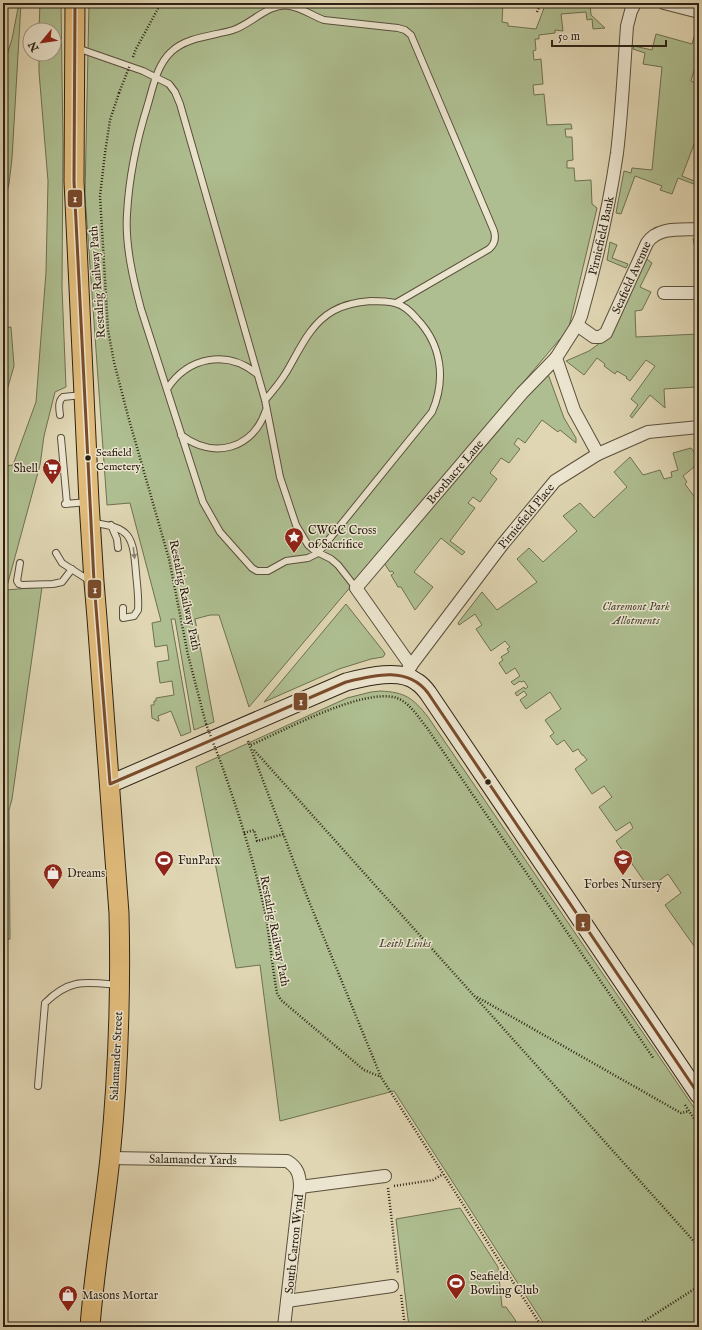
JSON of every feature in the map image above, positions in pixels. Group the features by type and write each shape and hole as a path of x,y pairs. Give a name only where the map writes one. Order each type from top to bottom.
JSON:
{"main road":[{"name":"Salamander Street","path":"76,3 74,181 90,523 119,913 120,985 117,1065 110,1158 90,1327"}],"street":[{"name":"Pirniefield Bank","path":"556,358 577,326 585,304 600,241 610,196 617,151 628,26 631,11 635,3"},
{"path":"664,3 699,12"},
{"name":"Seafield Avenue","path":"577,326 594,337 600,337 606,333 651,237 664,231 699,229"},
{"path":"664,293 699,293"},
{"path":"556,358 574,410 598,454"},
{"name":"Boothacre Lane","path":"356,588 522,393 556,358"},
{"name":"Pirniefield Place","path":"407,671 502,545 555,481 598,454 648,432 699,427"},
{"path":"356,588 407,671 428,693 697,1101"},
{"path":"110,784 346,682 407,671"},
{"name":"Salamander Yards","path":"110,1158 276,1160"},
{"name":"South Carron Wynd","path":"276,1160 287,1161 293,1165 298,1171 300,1186 284,1327"},
{"name":"South Carron Wynd","path":"300,1186 385,1176"},
{"name":"South Carron Wynd","path":"287,1301 397,1285"}],"lane":[{"path":"265,400 280,382 313,328 327,315 357,302 382,301 396,303 409,311 431,336 438,356 440,381 436,403 432,412 318,553 308,558 297,558 281,562 268,571 257,571 252,568 220,532 208,513 198,489 137,296 130,256 127,222 131,176 143,121 156,78 162,64 170,53 181,44 234,30 266,12 281,6 295,7 324,20 398,28 407,32 413,40 494,230 495,239 493,245 489,249 396,303"},
{"path":"75,47 143,71 169,84 177,97 265,400 280,477 289,507 296,525 308,545 338,565 356,588"},
{"path":"167,389 176,377 187,368 194,364 208,360 223,359 238,362 257,374"},
{"path":"60,414 59,402 61,398 84,395"},
{"path":"181,435 196,445 205,448 214,449 231,447 254,433 264,418 266,410"},
{"path":"61,438 65,504 89,502"},
{"path":"90,523 111,525 125,532 134,548 138,610 134,616 124,618 123,608"},
{"path":"111,525 117,539 118,548"},
{"path":"56,553 62,563 94,582"},
{"path":"20,563 18,581 19,584 22,585 53,584 62,582 72,569"},
{"path":"38,1086 45,1003 62,989 74,984 103,983 120,985"}],"path":[{"path":"136,49 161,3"},
{"path":"537,12 541,3"},
{"name":"Restalrig Railway Path","path":"130,65 110,120 104,153 100,196 108,330 114,362 169,558 188,655 206,724 236,807 256,877 265,913 278,993 281,1000 364,1070 381,1077"},
{"path":"251,747 331,709 364,698 396,698 405,702 417,714 427,728 658,1066"},
{"path":"242,727 251,747 306,894 381,1077 542,1327"},
{"path":"251,747 699,1247"},
{"path":"244,833 254,830 257,841 284,834"},
{"path":"474,996 681,1113 689,1111 697,1101"},
{"path":"685,1105 699,1126"},
{"path":"405,1327 397,1285 388,1187 433,1180 443,1174"},
{"path":"635,1327 699,1286"}],"green space":[{"path":"19,3 21,3 12,158 9,184 3,205 3,68 12,39"},
{"path":"40,3 61,3 61,22 39,22"},
{"name":"Seafield Cemetery","path":"89,3 503,3 502,22 508,23 508,26 536,29 546,3 590,3 591,15 605,28 593,29 592,19 587,20 586,12 561,14 563,31 555,30 555,33 539,35 539,39 535,39 536,50 533,51 534,60 541,59 543,84 533,85 534,95 544,94 547,125 571,124 572,129 565,129 566,137 572,137 573,160 567,161 567,168 574,168 575,181 591,180 592,204 597,208 568,331 249,707 219,615 210,615 195,619 214,722 194,730 175,619 171,619 191,732 181,736 171,711 158,716 159,721 152,718 151,705 154,705 156,698 174,695 172,681 160,683 157,662 169,660 167,645 155,647 152,623 161,621 130,503 107,505 85,195"},
{"path":"696,30 699,31 699,68 695,67 691,81 699,85 699,106 697,111 699,112 699,125 694,138 696,139 682,176 699,183 699,186 678,178 672,194 660,190 662,186 635,176 621,214 616,213 624,171 631,173 632,168 652,170 662,67 643,64 645,53 633,49 634,46 652,50 656,34 692,44"},
{"path":"39,62 62,62 62,288 66,387 55,392 44,436 40,465 6,590 42,587 12,799 9,810 10,939 3,940 3,466 13,465 36,402 46,272 48,181"},
{"path":"693,239 699,239 699,256 697,257"},
{"path":"610,242 617,245 612,258 628,264 626,268 607,260"},
{"path":"644,257 652,263 640,287 651,292 642,310 635,311 636,337 699,334 699,394 697,394 696,387 664,389 665,408 650,395 632,418 630,416 638,405 631,399 655,366 646,360 630,381 626,378 627,377 617,371 615,374 604,366 605,364 597,358 584,375 566,361 589,351 604,340"},
{"path":"11,327 14,366 3,404 3,328"},
{"path":"548,374 564,418 576,438 576,443 560,430 558,432 542,420 525,443 518,438 514,444 520,449 509,463 501,458 490,473 497,479 480,502 473,497 468,503 475,508 450,541 465,552 462,555 441,538 414,572 433,587 415,610 401,587 398,587 391,575 394,573 392,571 390,572 384,563 522,399"},
{"name":"Claremont Park Allotments","path":"691,448 699,458 699,463 683,476 687,482 685,484 699,503 699,953 665,905 681,893 668,874 649,888 616,841 633,828 630,822 616,831 599,807 612,797 604,786 592,794 575,769 587,760 578,749 573,752 564,740 557,745 550,736 554,733 545,720 561,709 550,692 526,709 520,700 527,695 524,691 517,696 515,693 524,687 525,689 528,687 524,681 520,681 514,685 511,682 520,676 515,668 506,674 499,663 503,660 501,657 509,652 507,649 510,647 505,641 491,651 476,629 482,625 475,614 459,625 458,623 482,592 497,610 537,582 517,559 529,548 543,562 577,531 563,516 580,503 594,518 627,487 614,472 630,457 643,475 660,470 664,479 672,477 671,472 678,470 673,453"},
{"path":"346,604 384,652 385,654 383,657 371,659 339,669 264,702"},
{"name":"Leith Links","path":"380,691 396,693 408,697 418,705 428,717 699,1115 699,1327 546,1327 394,1091 280,1121 260,965 236,968 196,767 347,698"},
{"path":"460,1208 498,1267 502,1307 506,1307 516,1321 508,1327 409,1327 396,1219"}],"transit line":[{"name":"1","path":"75,3 74,181 94,582 110,784"},
{"name":"1","path":"110,784 346,682 379,675 401,676 411,679 420,684 428,693 699,1095"}],"place":[{"name":"Seafield Cemetery","path":"88,458"},
{"name":"Shell","path":"52,485"},
{"name":"CWGC Cross of Sacrifice","path":"294,554"},
{"name":"Forbes Nursery","path":"623,876"},
{"name":"FunParx","path":"164,877"},
{"name":"Dreams","path":"53,890"},
{"name":"Seafield Bowling Club","path":"456,1300"},
{"name":"Masons Mortar","path":"68,1312"}]}
